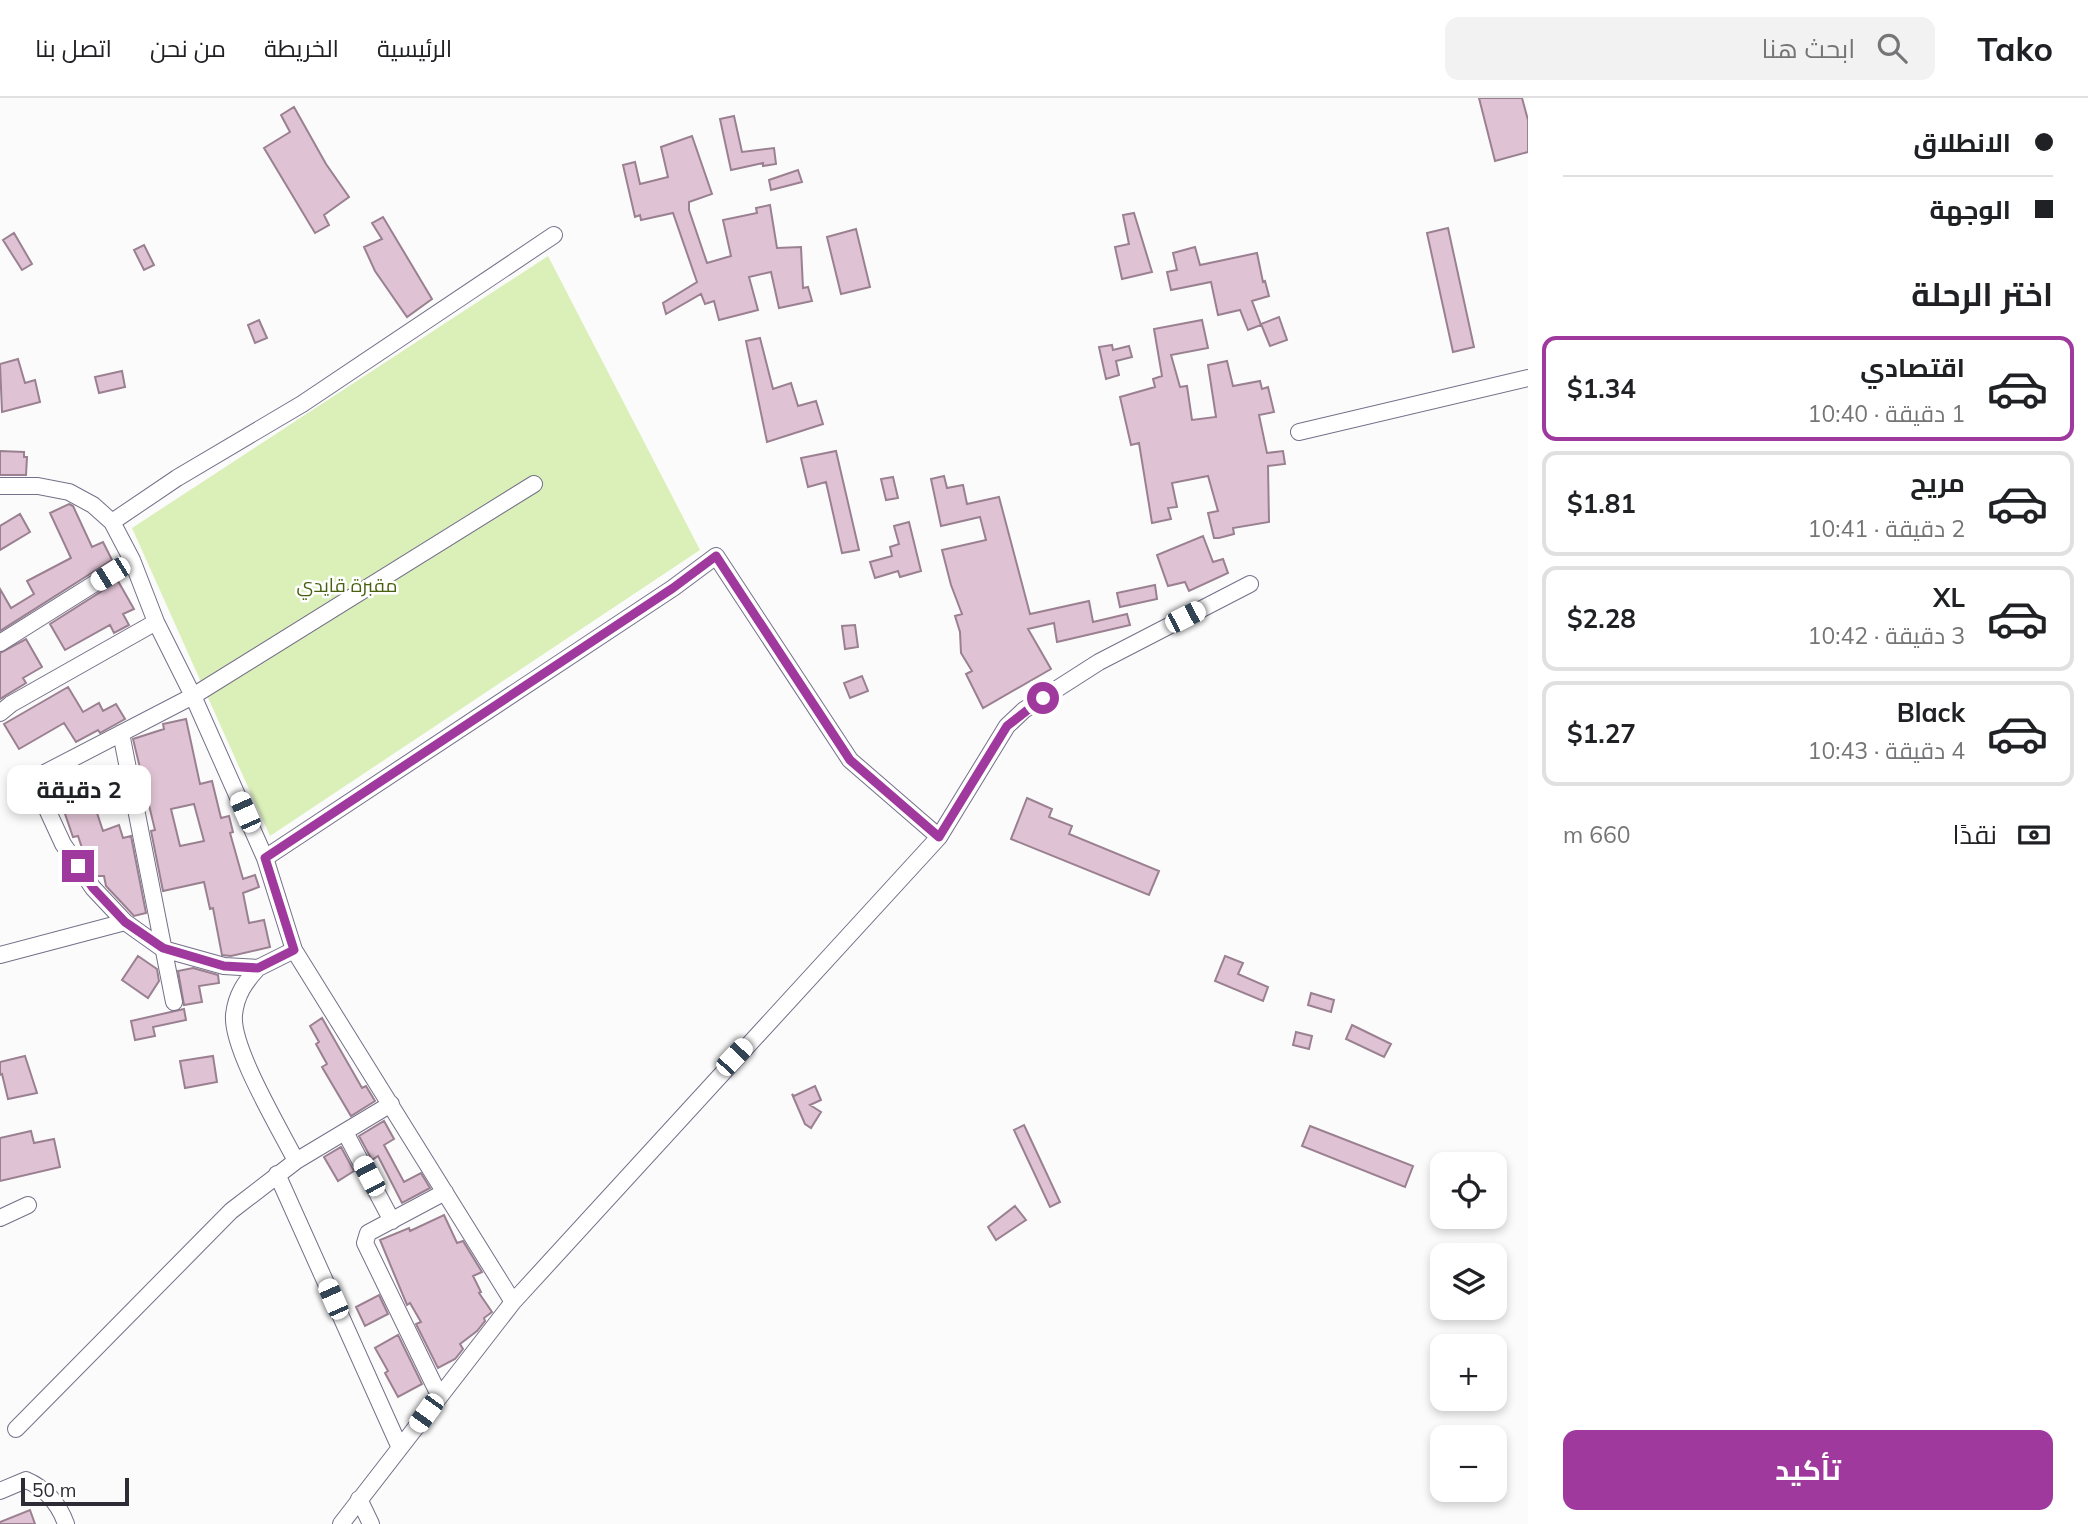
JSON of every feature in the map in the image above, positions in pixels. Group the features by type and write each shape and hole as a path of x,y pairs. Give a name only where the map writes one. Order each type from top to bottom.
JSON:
{"street":[{"path":"111,522 177,478 302,404 554,236"},
{"path":"1299,432 1528,378"},
{"path":"258,968 224,966 163,948 125,922 93,888 63,845 33,783 35,776 193,695 534,484"},
{"path":"0,486 38,486 69,492 93,505 111,522 132,560 156,622 193,695 265,858 294,950 513,1302"},
{"path":"265,858 673,588 716,556 850,760 939,837"},
{"path":"0,643 132,560"},
{"path":"341,1524 513,1302 939,837 1007,726 1024,710 1099,662 1250,584"},
{"path":"0,713 11,704 156,622"},
{"path":"121,733 174,1002"},
{"path":"0,955 125,922"},
{"path":"294,950 258,968 237,996 233,1018 237,1042 296,1161"},
{"path":"16,1429 230,1211 296,1161 391,1104"},
{"path":"345,1132 392,1221"},
{"path":"277,1174 400,1448"},
{"path":"439,1395 365,1243 368,1233 446,1192"},
{"path":"0,1218 28,1205"},
{"path":"0,1491 26,1480 40,1486 62,1513 66,1524"},
{"path":"359,1499 371,1524"}],"green space":[{"name":"مقبرة قايدي","path":"548,256 700,550 270,836 132,528"}],"building":[{"path":"1479,98 1522,98 1528,120 1528,152 1495,161"},
{"path":"294,107 326,164 349,197 324,215 329,225 315,233 264,148 290,132 281,115"},
{"path":"734,116 742,152 774,148 776,164 763,166 763,163 731,170 720,119"},
{"path":"692,136 712,194 689,202 689,210 707,263 731,256 723,220 757,213 756,208 770,205 777,248 801,247 803,288 808,287 812,301 779,308 771,272 749,277 758,310 719,320 714,301 705,304 701,294 666,314 663,303 697,282 673,213 641,220 640,215 635,217 623,165 635,162 640,184 668,177 661,147"},
{"path":"798,170 802,182 771,190 769,180"},
{"path":"1134,213 1152,272 1122,279 1115,247 1129,244 1123,215"},
{"path":"383,217 432,299 407,317 375,271 364,247 382,239 372,223"},
{"path":"1448,228 1474,347 1453,352 1427,233"},
{"path":"856,229 870,287 841,294 827,237"},
{"path":"14,233 32,264 22,270 3,240"},
{"path":"144,245 154,265 144,270 134,250"},
{"path":"1195,247 1200,265 1257,253 1269,296 1252,301 1261,325 1248,330 1240,310 1218,315 1211,282 1171,290 1167,272 1177,270 1173,253"},
{"path":"1279,317 1287,340 1270,346 1261,324"},
{"path":"259,320 267,338 255,343 248,325"},
{"path":"1202,320 1208,348 1171,355 1180,387 1187,386 1192,420 1216,417 1208,365 1227,361 1233,386 1260,381 1262,389 1268,387 1274,412 1259,415 1267,453 1283,451 1285,464 1268,466 1269,522 1233,528 1234,534 1219,538 1214,538 1208,513 1218,511 1208,476 1172,483 1177,507 1168,508 1171,519 1152,523 1139,443 1131,445 1120,397 1155,387 1153,379 1162,376 1154,329"},
{"path":"760,338 773,389 791,383 798,406 816,401 823,424 767,442 746,341"},
{"path":"1112,345 1113,350 1129,346 1132,357 1116,361 1119,375 1106,379 1099,347"},
{"path":"18,359 25,383 35,380 40,402 2,412 0,364"},
{"path":"122,371 125,387 99,393 95,377"},
{"path":"0,451 24,452 24,457 27,457 26,475 0,475"},
{"path":"836,451 859,550 842,553 826,482 808,487 801,458"},
{"path":"944,476 947,488 963,485 967,504 999,497 1030,614 1089,601 1093,622 1127,614 1130,625 1057,642 1054,623 1028,629 1051,669 983,708 966,674 972,671 961,653 960,632 955,616 962,614 942,550 986,540 980,517 941,526 931,479"},
{"path":"893,477 898,498 886,500 881,479"},
{"path":"69,504 73,506 92,547 103,542 112,560 0,631 0,589 11,608 34,594 27,581 71,558 50,513"},
{"path":"20,514 30,532 0,550 0,526"},
{"path":"909,522 921,571 900,577 898,571 875,578 870,562 892,556 890,547 899,544 894,526"},
{"path":"1203,536 1213,562 1223,559 1228,573 1189,591 1185,582 1168,586 1157,555"},
{"path":"118,581 134,609 123,614 129,625 114,633 110,625 65,650 50,624"},
{"path":"1155,585 1157,599 1120,607 1117,593"},
{"path":"855,625 858,647 845,649 842,626"},
{"path":"26,639 42,667 23,678 26,683 0,699 0,653"},
{"path":"862,676 868,691 850,698 844,683"},
{"path":"68,687 83,712 99,703 103,711 116,704 125,719 76,742 64,723 19,749 4,724"},
{"path":"186,719 200,784 212,781 221,818 229,816 233,832 230,833 243,879 255,875 259,887 243,893 249,923 264,920 270,947 231,956 222,955 213,908 210,909 204,882 163,891 151,831 155,830 133,739 164,729 163,724","holes":["194,804 204,841 180,846 171,809"]},
{"path":"1027,798 1052,809 1049,817 1072,826 1069,834 1159,871 1149,895 1011,839"},
{"path":"94,804 103,831 119,825 123,838 131,836 146,913 134,916 106,886 104,876 97,876 85,857 78,836 73,837 64,811"},
{"path":"138,956 157,969 159,981 148,998 122,980"},
{"path":"1225,956 1243,963 1238,974 1268,987 1263,1001 1215,981"},
{"path":"193,968 218,975 219,983 199,986 202,1002 184,1005 178,971"},
{"path":"1311,993 1334,1000 1331,1012 1308,1005"},
{"path":"184,1009 186,1020 153,1027 155,1036 135,1040 131,1021"},
{"path":"322,1018 362,1088 366,1086 375,1101 351,1116 322,1067 327,1064 310,1026"},
{"path":"1352,1025 1391,1044 1384,1057 1346,1039"},
{"path":"1296,1032 1312,1036 1309,1049 1293,1045"},
{"path":"25,1056 37,1093 8,1099 2,1074 0,1075 0,1062"},
{"path":"213,1056 217,1082 185,1088 180,1061"},
{"path":"815,1086 821,1100 810,1105 821,1112 811,1128 805,1124 792,1094 794,1096"},
{"path":"384,1121 394,1139 384,1145 404,1182 421,1173 430,1188 402,1203 378,1156 372,1160 359,1136"},
{"path":"1024,1125 1060,1202 1050,1207 1014,1130"},
{"path":"1310,1126 1413,1166 1405,1187 1302,1146"},
{"path":"31,1131 34,1143 54,1139 60,1167 0,1181 0,1138"},
{"path":"341,1147 354,1171 338,1181 324,1157"},
{"path":"1015,1206 1026,1220 996,1240 988,1227"},
{"path":"444,1215 457,1243 463,1241 482,1272 473,1276 481,1292 479,1293 492,1312 484,1318 485,1321 477,1331 460,1344 463,1349 455,1359 438,1368 416,1324 421,1322 410,1303 407,1305 380,1240 409,1228 410,1231"},
{"path":"379,1295 388,1314 365,1326 356,1307"},
{"path":"398,1335 422,1384 398,1397 375,1348"},
{"path":"30,1510 35,1524 0,1524 0,1522"}],"route":[{"path":"78,866 93,888 125,922 163,948 224,966 258,968 294,950 265,858 673,588 716,556 850,760 939,837 1007,726 1024,710 1043,698"}]}
